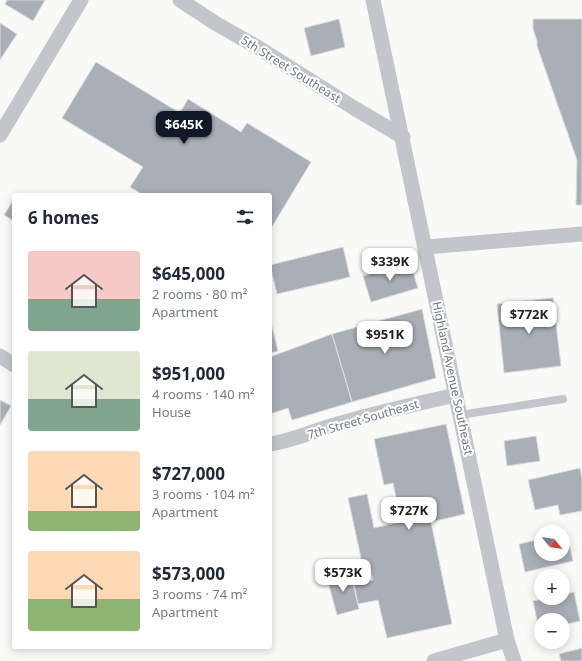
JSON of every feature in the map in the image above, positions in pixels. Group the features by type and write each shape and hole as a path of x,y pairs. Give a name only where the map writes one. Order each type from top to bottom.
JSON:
{"street":[{"path":"0,135 81,0"},
{"name":"5th Street Southeast","path":"180,0 402,137"},
{"name":"Highland Avenue Southeast","path":"373,0 426,247 507,640 514,661"},
{"path":"426,247 582,234"},
{"path":"0,356 12,364"},
{"name":"7th Street Southeast","path":"272,444 302,436 364,416 456,395"},
{"path":"434,661 507,640"}],"lane":[{"path":"460,415 563,399"}],"building":[{"path":"7,0 45,0 33,21 5,4"},
{"path":"339,19 345,47 311,56 304,28"},
{"path":"533,19 582,19 582,205 576,205 577,160 537,46 533,29"},
{"path":"0,23 17,34 0,60"},
{"path":"96,62 180,113 188,99 241,132 247,123 311,162 272,227 272,193 140,193 130,187 143,167 62,118"},
{"path":"12,202 12,220 4,215"},
{"path":"343,247 350,277 277,294 272,273 272,265"},
{"path":"410,263 418,288 371,302 363,276"},
{"path":"553,298 561,366 504,373 497,304"},
{"path":"422,309 436,378 352,402 332,334"},
{"path":"272,327 278,351 272,352"},
{"path":"332,334 352,402 292,420 288,408 272,413 272,356"},
{"path":"0,400 11,406 0,425"},
{"path":"446,424 465,514 431,522 452,624 387,638 378,600 358,604 354,584 373,580 370,565 363,567 348,498 367,494 374,528 401,522 393,483 384,485 374,439"},
{"path":"536,436 540,461 507,466 504,441"},
{"path":"580,468 582,479 582,511 560,515 558,505 535,510 528,480"},
{"path":"534,541 534,561 570,561 570,547 573,561 525,572 519,544"},
{"path":"350,572 359,609 337,615 327,578"},
{"path":"574,592 580,621 570,623 570,613 535,613 533,601 534,605 570,605 570,593"},
{"path":"582,648 582,661 561,661 559,654"}]}
